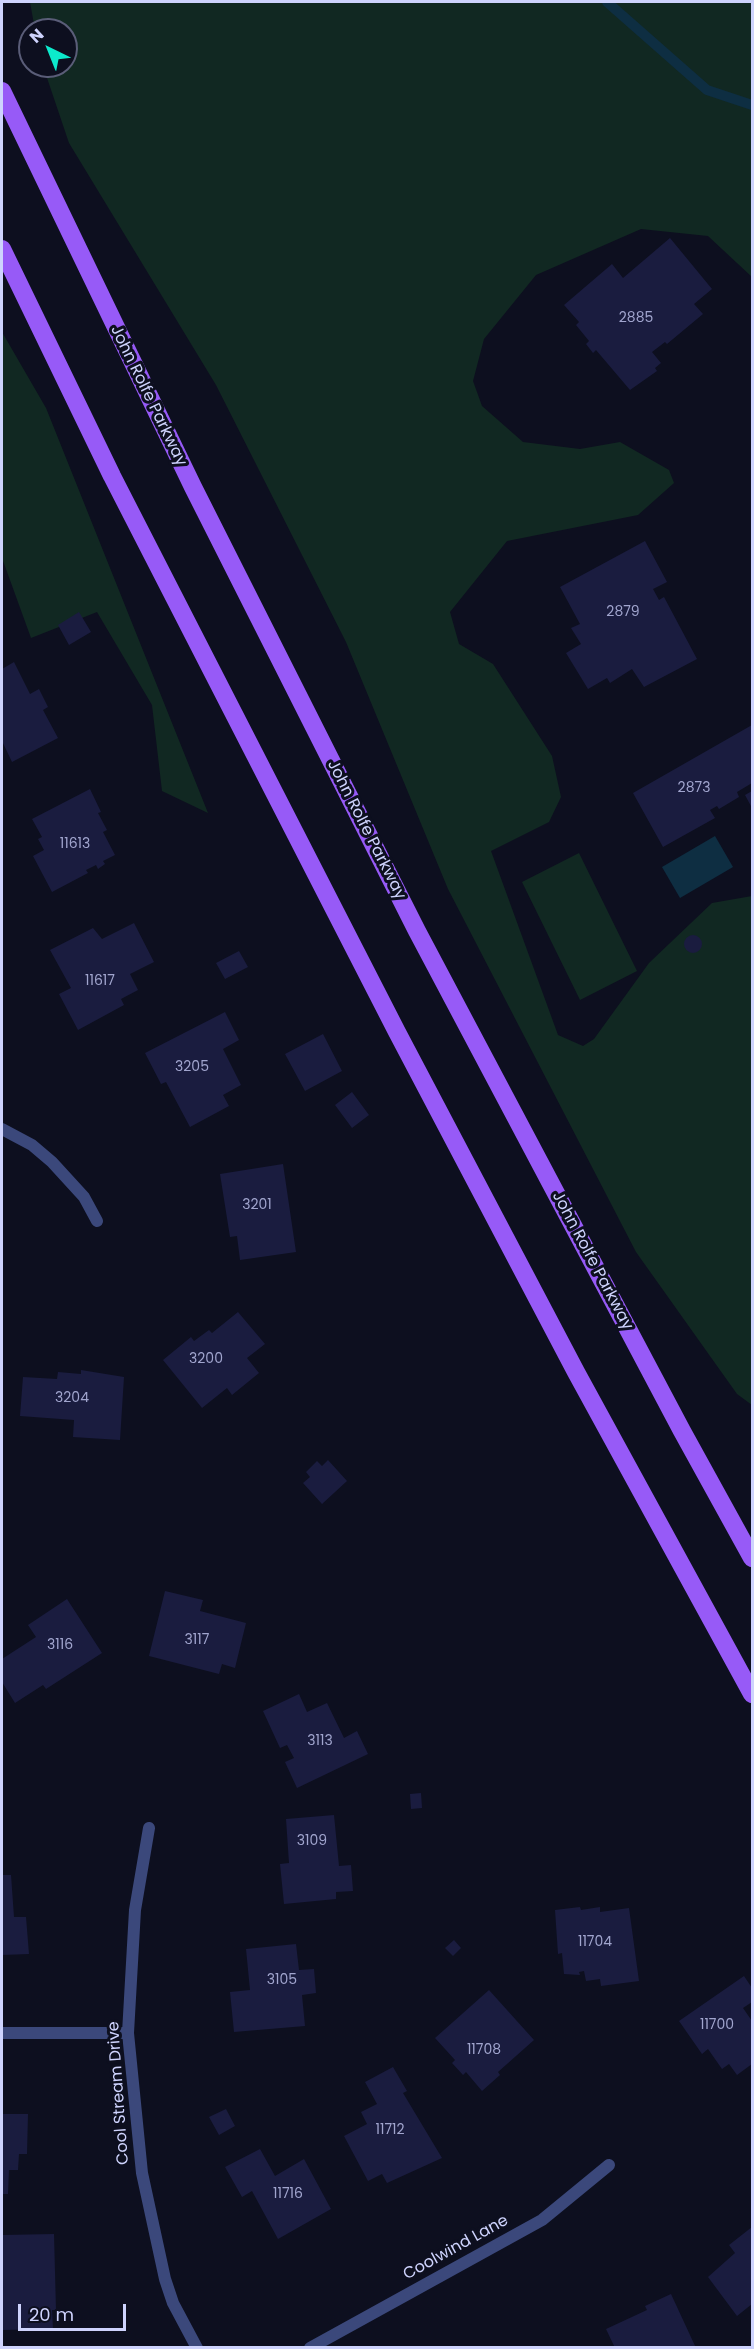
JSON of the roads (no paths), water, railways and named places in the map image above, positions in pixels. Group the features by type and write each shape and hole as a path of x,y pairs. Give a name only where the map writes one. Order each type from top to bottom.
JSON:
{"main road":[{"name":"John Rolfe Parkway","path":"2,91 198,498 406,909 682,1431 753,1558"},
{"path":"2,249 112,476 397,1032 576,1372 753,1694"}],"street":[{"path":"2,1129 32,1145 52,1162 84,1197 97,1221"},
{"name":"Cool Stream Drive","path":"149,1828 135,1910 128,2033 142,2173 162,2268 173,2302 197,2348"},
{"path":"2,2033 128,2033"},
{"name":"Coolwind Lane","path":"310,2348 542,2220 609,2165"}],"water":[{"path":"715,836 733,867 680,898 662,867"}],"waterway":[{"path":"607,2 707,90 752,105"}]}
